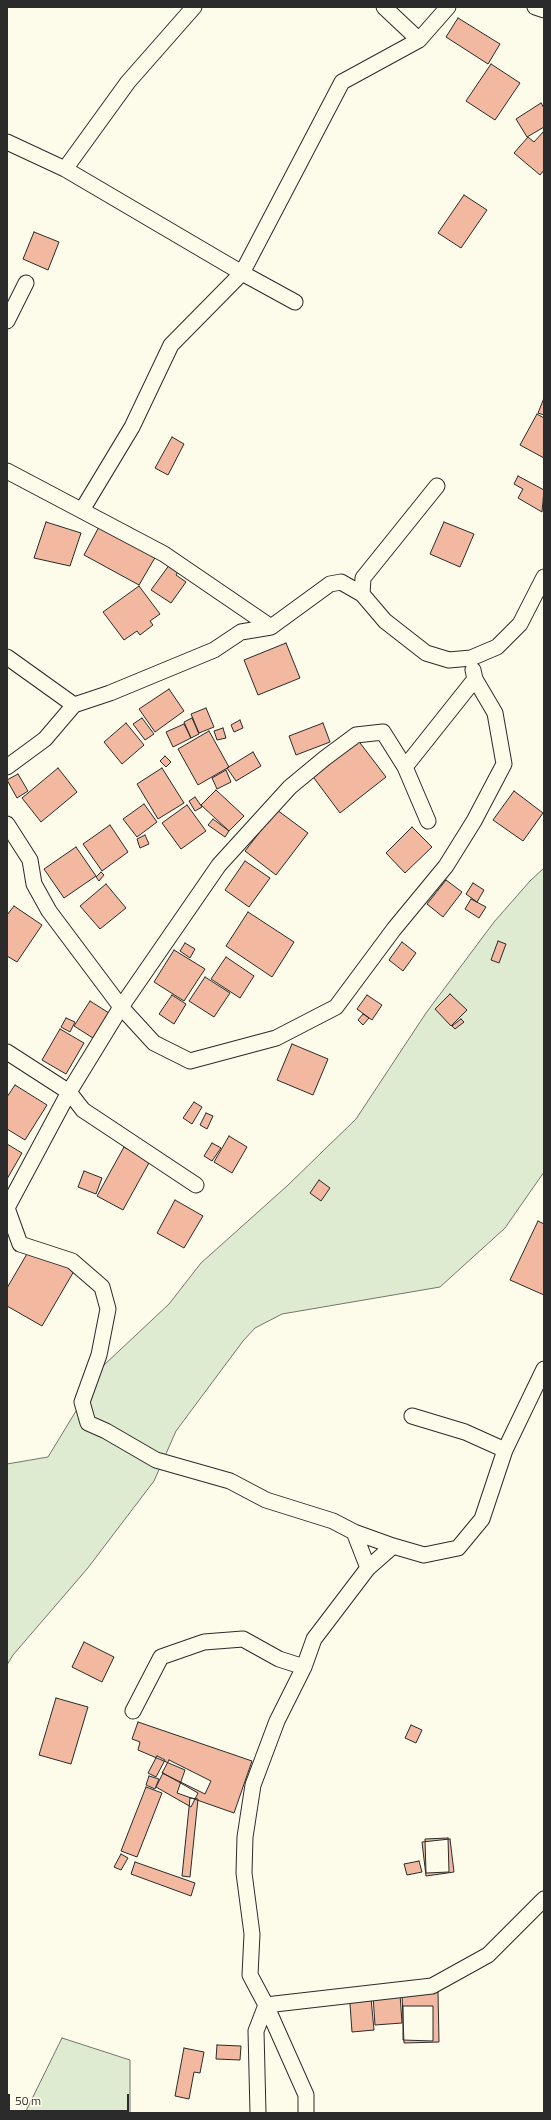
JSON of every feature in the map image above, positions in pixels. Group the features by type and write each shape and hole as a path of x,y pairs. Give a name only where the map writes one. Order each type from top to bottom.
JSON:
{"street":[{"path":"65,169 128,82 194,7"},
{"path":"384,7 419,40"},
{"path":"82,510 132,427 171,345 242,273 342,82 419,40 448,7"},
{"path":"535,7 544,10"},
{"path":"7,142 65,169 242,273 295,302"},
{"path":"7,320 26,282"},
{"path":"7,471 164,554 271,627"},
{"path":"362,594 363,578 437,486"},
{"path":"7,767 45,739 74,705 110,693 214,650 241,632 271,627 330,584 341,582 362,594 385,621 426,653 449,660 471,658 497,648 520,624 544,577"},
{"path":"7,658 74,705"},
{"path":"7,824 30,860 34,884 49,911 121,1006 154,1043 190,1061 276,1038 336,1007 394,929 446,866 474,822 504,764 495,714 475,679 471,658"},
{"path":"405,767 475,679"},
{"path":"428,821 405,767 383,732 356,735 319,762 290,787 220,865 121,1006 70,1092 7,1208 20,1244 72,1261 102,1287 108,1309 99,1355 82,1402 88,1423 106,1431 156,1460 230,1481 266,1500 333,1521 354,1532 392,1546 424,1555 458,1548 482,1519 505,1450 544,1370"},
{"path":"7,1052 70,1092 83,1110 196,1185"},
{"path":"412,1416 465,1432 505,1450"},
{"path":"354,1532 368,1568"},
{"path":"306,2113 306,2095 266,2005 250,1976 252,1934 244,1873 245,1837 253,1785 277,1721 304,1668 314,1639 368,1568 392,1546"},
{"path":"133,1711 161,1657 204,1642 243,1640 279,1659 304,1668"},
{"path":"266,2005 432,1986 488,1955 544,1899"},
{"path":"258,2113 256,2031 266,2005"}],"green space":[{"path":"544,868 544,1172 505,1228 440,1287 282,1314 255,1328 243,1341 176,1431 154,1481 87,1569 13,1655 7,1665 7,1464 48,1457 104,1365 169,1304 201,1263 287,1186 356,1119 426,1013 494,922 530,881"},
{"path":"62,2038 130,2060 130,2113 25,2113"}],"building":[{"path":"458,18 500,44 488,64 446,37"},
{"path":"491,64 520,83 495,120 466,101"},
{"path":"541,103 544,108 544,127 527,137 516,119"},
{"path":"544,131 544,170 540,175 514,153 528,137 534,142"},
{"path":"464,195 487,210 461,248 438,233"},
{"path":"34,232 59,242 48,270 23,259"},
{"path":"544,398 544,415 538,413"},
{"path":"537,414 544,418 544,458 520,445"},
{"path":"172,437 184,444 168,475 155,468"},
{"path":"518,476 544,490 542,512 518,498 523,489 514,484"},
{"path":"46,522 81,533 70,566 34,558"},
{"path":"444,522 474,534 460,567 430,554"},
{"path":"100,525 156,556 139,585 84,555"},
{"path":"170,564 179,570 176,575 186,582 171,603 151,590"},
{"path":"139,586 160,614 150,621 153,625 140,635 137,631 124,640 103,612"},
{"path":"286,643 300,678 258,695 244,660"},
{"path":"169,689 184,711 155,732 139,709"},
{"path":"206,708 214,727 199,733 191,714"},
{"path":"142,718 154,734 145,740 133,724"},
{"path":"192,718 199,734 191,738 184,722"},
{"path":"240,720 243,728 234,732 231,725"},
{"path":"126,723 144,745 122,764 104,742"},
{"path":"323,723 330,742 296,755 289,736"},
{"path":"184,724 191,738 173,747 166,732"},
{"path":"223,728 226,738 217,740 214,731"},
{"path":"209,731 229,767 198,785 178,749"},
{"path":"354,735 386,777 340,813 308,770"},
{"path":"253,752 261,766 236,781 227,768"},
{"path":"165,756 171,762 166,767 160,761"},
{"path":"58,768 77,792 41,822 22,798"},
{"path":"162,768 184,803 158,819 137,784"},
{"path":"226,770 231,782 217,789 212,778"},
{"path":"18,774 28,791 17,798 7,780"},
{"path":"216,790 244,816 229,831 201,805"},
{"path":"514,791 543,813 523,841 493,820"},
{"path":"195,797 202,807 195,811 189,801"},
{"path":"144,804 157,822 137,837 123,819"},
{"path":"187,805 206,831 181,849 162,823"},
{"path":"277,810 308,833 276,875 245,851"},
{"path":"213,819 229,831 225,837 208,825"},
{"path":"110,825 128,852 102,871 83,844"},
{"path":"412,827 432,847 405,873 386,853"},
{"path":"145,835 149,844 140,848 137,839"},
{"path":"76,847 96,876 64,898 44,869"},
{"path":"245,861 270,878 249,907 225,890"},
{"path":"101,872 104,875 99,881 96,877"},
{"path":"446,880 462,892 443,917 427,904"},
{"path":"473,883 484,890 477,902 466,894"},
{"path":"106,884 126,908 100,929 80,906"},
{"path":"471,899 486,907 479,918 465,909"},
{"path":"14,906 42,925 17,962 7,956 7,915"},
{"path":"248,912 294,942 272,977 226,946"},
{"path":"498,941 506,944 499,963 491,960"},
{"path":"402,942 416,953 403,971 389,960"},
{"path":"185,943 195,949 190,958 180,951"},
{"path":"174,950 205,969 184,1001 154,982"},
{"path":"226,957 254,976 240,998 211,979"},
{"path":"205,977 230,993 214,1017 189,1001"},
{"path":"450,994 467,1010 451,1026 435,1009"},
{"path":"172,995 186,1004 174,1024 159,1014"},
{"path":"367,995 382,1005 372,1020 357,1009"},
{"path":"90,1001 109,1013 93,1038 74,1026"},
{"path":"363,1014 369,1018 363,1025 358,1020"},
{"path":"66,1018 75,1022 70,1032 61,1027"},
{"path":"461,1019 464,1022 455,1029 452,1026"},
{"path":"60,1029 84,1043 66,1074 42,1060"},
{"path":"292,1044 328,1059 313,1095 277,1080"},
{"path":"15,1085 47,1105 25,1140 7,1129 7,1097"},
{"path":"194,1102 202,1107 192,1124 183,1118"},
{"path":"206,1113 213,1116 207,1129 200,1125"},
{"path":"229,1136 247,1147 232,1173 214,1162"},
{"path":"212,1143 221,1148 212,1161 204,1156"},
{"path":"7,1144 22,1153 7,1179"},
{"path":"124,1147 150,1161 123,1210 97,1196"},
{"path":"84,1171 102,1178 96,1194 78,1187"},
{"path":"319,1180 330,1188 321,1201 310,1193"},
{"path":"175,1200 203,1216 184,1248 157,1233"},
{"path":"538,1221 544,1224 544,1295 510,1280"},
{"path":"31,1247 74,1271 42,1326 7,1306 7,1288"},
{"path":"84,1642 114,1657 102,1682 72,1667"},
{"path":"56,1698 88,1707 71,1764 39,1755"},
{"path":"138,1722 252,1761 234,1813 177,1793 185,1770 138,1750 140,1742 132,1739"},
{"path":"411,1725 422,1730 416,1743 405,1738"},
{"path":"157,1756 165,1760 156,1777 148,1773"},
{"path":"169,1760 211,1781 205,1794 162,1773"},
{"path":"163,1773 198,1793 191,1807 156,1787"},
{"path":"149,1776 159,1779 155,1789 146,1785"},
{"path":"146,1787 162,1793 137,1857 121,1851"},
{"path":"190,1798 198,1799 190,1877 182,1876"},
{"path":"448,1838 449,1872 426,1873 425,1839"},
{"path":"450,1839 454,1872 426,1876 422,1842"},
{"path":"121,1854 128,1858 121,1870 114,1867"},
{"path":"419,1861 422,1872 407,1875 404,1864"},
{"path":"135,1862 195,1883 191,1896 131,1874"},
{"path":"370,1988 374,2030 352,2032 349,1990"},
{"path":"438,1992 439,2042 404,2043 402,1994"},
{"path":"400,1994 402,2023 375,2025 373,1996"},
{"path":"403,2006 433,2006 433,2041 403,2040"},
{"path":"217,2045 241,2046 240,2060 216,2059"},
{"path":"184,2048 204,2052 200,2073 194,2072 189,2099 175,2096"}]}
